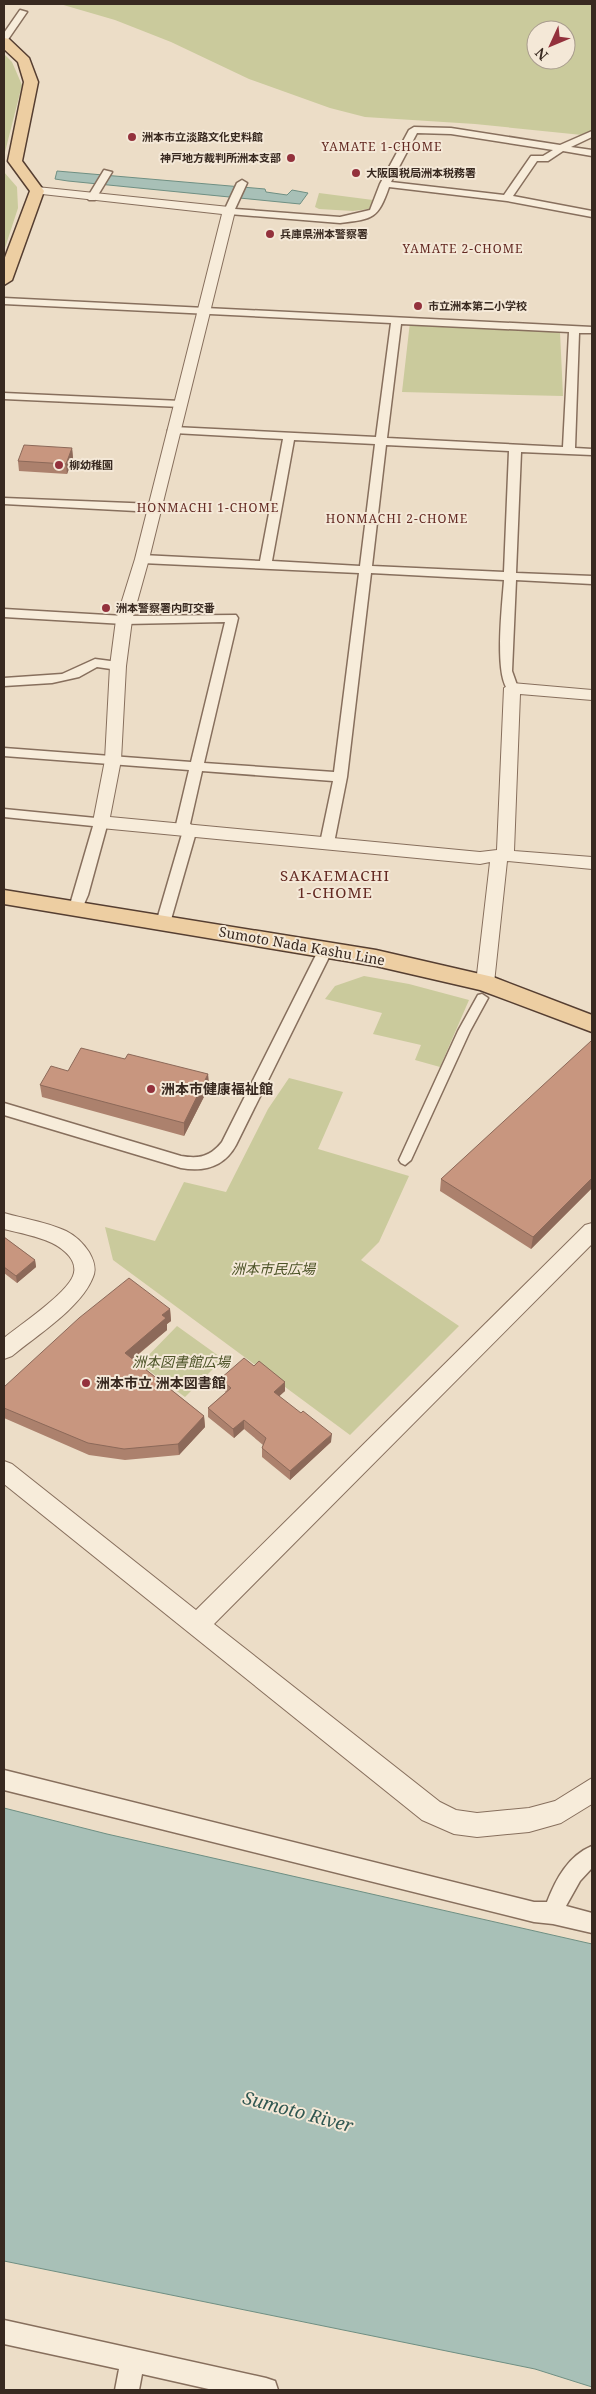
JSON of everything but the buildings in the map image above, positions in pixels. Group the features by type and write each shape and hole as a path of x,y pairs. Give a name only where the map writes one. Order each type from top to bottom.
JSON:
{"main road":[{"path":"4,40 24,61 31,82 15,161 36,191 4,280"},
{"name":"Sumoto Nada Kashu Line","path":"4,897 326,949 483,991 592,1024"}],"street":[{"path":"4,40 23,12"},
{"path":"36,191 92,198 340,220 356,218 373,212 377,208 385,184 414,130 451,131 592,153"},
{"path":"506,198 534,158 546,159 563,147 592,134"},
{"path":"92,198 108,172"},
{"path":"76,908 82,896 101,822 113,760 118,666 124,620 142,559 229,211 242,183"},
{"path":"385,184 506,198 592,214"},
{"path":"4,301 592,330"},
{"path":"327,843 340,777 396,321"},
{"path":"569,450 574,330"},
{"path":"4,396 181,404"},
{"path":"174,430 592,452"},
{"path":"266,563 289,436"},
{"path":"405,1160 483,991 502,855 512,688 506,671 515,448"},
{"path":"4,500 155,508"},
{"path":"142,559 266,563 592,580"},
{"path":"4,613 124,620 232,618 197,766 186,829 163,923"},
{"path":"4,682 67,678 81,673 95,663 118,666"},
{"path":"512,688 592,695"},
{"path":"4,752 340,777"},
{"path":"4,813 480,858 502,855 592,863"},
{"path":"4,1109 181,1162 197,1165 214,1160 228,1145 326,949"},
{"path":"4,1222 58,1237 75,1248 84,1264 84,1276 74,1291 4,1350"},
{"path":"197,1625 592,1231"},
{"path":"4,1471 423,1805 454,1822 477,1824 530,1820 561,1811 592,1790"},
{"path":"4,1780 534,1912 553,1913 592,1923"},
{"path":"553,1913 563,1888 581,1863 592,1856"},
{"path":"4,2332 132,2362 266,2390"},
{"path":"127,2390 132,2362"}],"green space":[{"path":"60,4 592,4 592,136 475,124 365,117 330,108 249,79 171,42 115,20"},
{"path":"4,54 12,62 22,85 4,156"},
{"path":"4,172 17,187 18,208 4,251"},
{"path":"319,193 373,200 369,209 353,211 319,209 315,207"},
{"path":"410,322 560,332 563,396 402,392"},
{"path":"364,976 409,984 469,1000 440,1067 415,1060 421,1045 373,1034 382,1013 325,999 335,986"},
{"name":"洲本市民広場","path":"289,1078 343,1092 318,1149 409,1176 379,1242 361,1260 459,1326 350,1435 113,1260 105,1227 155,1241 184,1182 226,1192 268,1109"},
{"name":"洲本図書館広場","path":"177,1326 223,1359 185,1397 140,1364"}],"water":[{"path":"57,171 265,189 266,192 287,195 292,190 308,193 300,204 68,181 55,179"},
{"name":"Sumoto River","path":"4,1808 107,1834 592,1944 592,2387 535,2369 4,2261"}],"place":[{"name":"洲本市立淡路文化史料館","path":"132,137"},
{"name":"神戸地方裁判所洲本支部","path":"291,158"},
{"name":"大阪国税局洲本税務署","path":"356,173"},
{"name":"兵庫県洲本警察署","path":"270,234"},
{"name":"市立洲本第二小学校","path":"418,306"},
{"name":"柳幼稚園","path":"59,465"},
{"name":"洲本警察署内町交番","path":"106,608"},
{"name":"洲本市健康福祉館","path":"151,1089"},
{"name":"洲本市立 洲本図書館","path":"86,1383"}],"district":[{"name":"YAMATE 1-CHOME","path":"382,147"},
{"name":"YAMATE 2-CHOME","path":"463,249"},
{"name":"HONMACHI 1-CHOME","path":"208,508"},
{"name":"HONMACHI 2-CHOME","path":"397,519"},
{"name":"SAKAEMACHI 1-CHOME","path":"335,884"}]}
